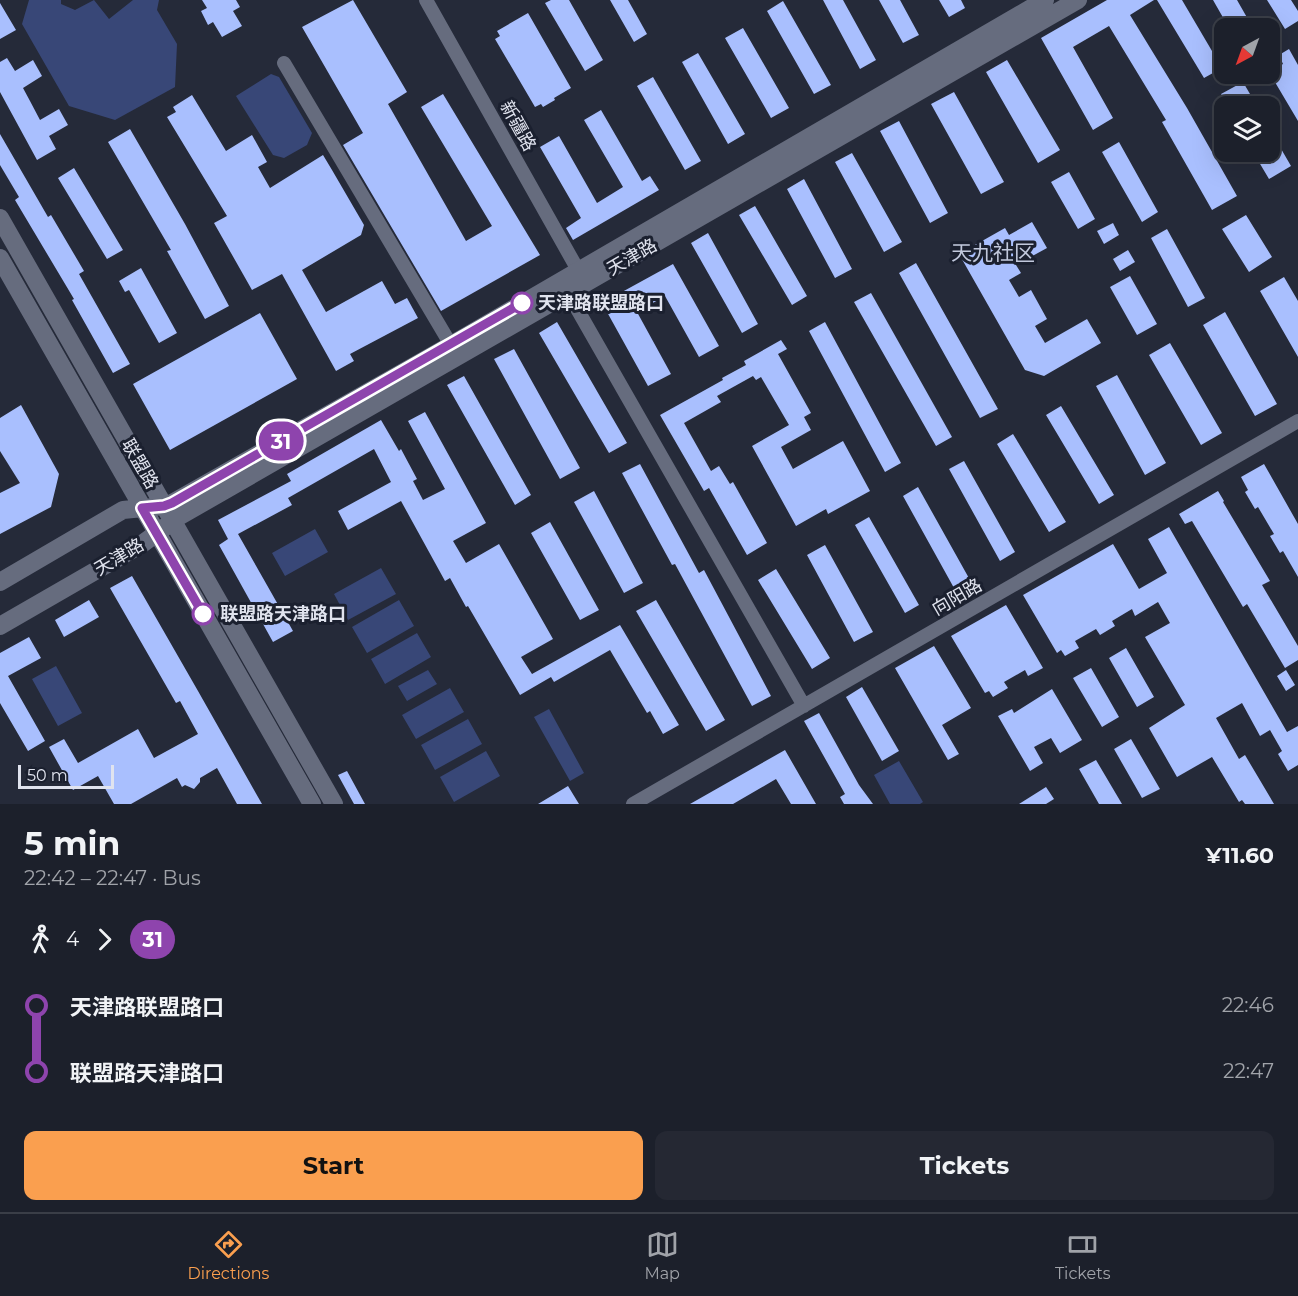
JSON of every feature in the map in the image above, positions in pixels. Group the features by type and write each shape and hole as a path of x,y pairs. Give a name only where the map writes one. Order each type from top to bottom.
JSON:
{"main road":[{"name":"天津路","path":"0,626 158,533 168,513 451,345 565,287 578,270 1045,0"},
{"name":"天津路","path":"0,582 123,510 142,508 168,513 565,287 1078,0"},
{"name":"联盟路","path":"0,218 334,804"},
{"name":"联盟路","path":"0,258 312,804"}],"street":[{"name":"新疆路","path":"426,0 578,270"},
{"path":"284,63 451,345"},
{"path":"565,287 804,706"},
{"name":"向阳路","path":"633,804 1298,421"}],"shaded area":[{"path":"29,0 61,0 61,4 75,10 94,0 109,19 133,0 159,0 157,10 177,44 175,87 115,120 69,106 22,24"},
{"path":"271,74 279,77 312,133 307,145 284,158 273,155 236,96"},
{"path":"315,529 328,552 285,576 272,553"},
{"path":"381,568 396,594 348,620 334,594"},
{"path":"399,600 414,626 367,653 352,627"},
{"path":"417,633 431,657 385,684 371,659"},
{"path":"56,666 82,713 58,726 32,679"},
{"path":"428,670 437,684 407,701 398,686"},
{"path":"450,688 464,712 416,739 402,715"},
{"path":"549,709 584,773 570,781 534,717"},
{"path":"468,719 482,744 435,770 421,745"},
{"path":"486,751 500,776 454,802 440,777"},
{"path":"899,761 923,802 920,804 890,804 874,775"}],"building":[{"path":"202,0 236,0 240,7 233,11 242,26 222,37 213,22 208,25 201,11 207,8"},
{"path":"353,0 407,92 388,104 466,241 492,226 421,107 443,94 540,255 441,311 343,145 363,133 302,27"},
{"path":"551,0 569,0 603,60 585,71 545,3"},
{"path":"610,0 628,0 647,34 634,42"},
{"path":"823,0 843,0 876,60 860,69"},
{"path":"879,0 900,0 919,35 903,43"},
{"path":"939,0 961,0 965,8 949,17"},
{"path":"1107,0 1154,0 1130,15 1187,108 1214,156 1214,162 1218,162 1237,196 1212,210 1162,122 1166,120 1109,26 1073,47 1113,118 1093,130 1041,38"},
{"path":"1157,0 1182,0 1214,54 1214,72 1204,78"},
{"path":"1213,0 1237,0 1247,18 1223,18"},
{"path":"1267,0 1291,0 1298,11 1298,21 1285,29"},
{"path":"783,1 831,85 814,94 767,11"},
{"path":"0,3 16,30 0,39"},
{"path":"528,13 571,88 543,107 541,104 535,107 495,39 500,36 497,31"},
{"path":"743,28 789,108 771,118 725,38"},
{"path":"1289,49 1298,65 1298,121 1276,84 1280,84 1280,66 1283,64 1280,54"},
{"path":"698,53 745,134 728,144 682,62"},
{"path":"7,58 15,71 33,60 42,76 23,88 40,120 59,109 68,125 49,136 56,149 37,160 0,92 0,62"},
{"path":"1007,60 1060,150 1038,163 986,72"},
{"path":"653,77 701,161 685,170 637,86"},
{"path":"1239,84 1244,84 1251,96 1222,96 1221,94"},
{"path":"954,92 1004,182 981,194 931,104"},
{"path":"192,95 226,151 252,135 267,162 258,167 270,188 323,155 364,225 361,235 302,270 326,312 382,281 395,304 407,298 418,318 350,354 354,361 336,371 282,274 252,290 214,223 227,216 167,117 176,112 173,107"},
{"path":"601,110 642,181 650,176 659,190 573,240 566,228 581,218 540,147 559,136 597,203 623,187 584,120"},
{"path":"899,121 948,213 930,223 880,131"},
{"path":"130,129 229,306 205,319 167,251 171,250 108,142"},
{"path":"0,134 48,217 51,215 84,271 79,274 130,364 113,373 72,300 74,299 15,200 19,197 0,165"},
{"path":"1119,142 1158,212 1142,222 1102,152"},
{"path":"1280,147 1291,166 1269,179 1259,162 1280,162"},
{"path":"852,153 902,242 884,252 835,162"},
{"path":"74,168 123,250 107,259 58,178"},
{"path":"1069,172 1095,219 1078,229 1051,182"},
{"path":"804,179 852,269 835,278 787,189"},
{"path":"755,206 807,296 792,305 739,215"},
{"path":"1246,215 1272,257 1249,272 1222,229"},
{"path":"1032,222 1047,248 1016,265 1021,273 1009,280 1019,297 1031,290 1047,319 1035,326 1045,343 1087,319 1101,343 1044,376 1025,370 959,254 1005,228 1009,235"},
{"path":"1113,223 1119,235 1104,244 1097,231"},
{"path":"1167,229 1205,298 1188,307 1151,238"},
{"path":"708,233 758,324 742,333 691,243"},
{"path":"1128,250 1135,262 1120,271 1113,259"},
{"path":"916,263 998,409 980,418 899,273"},
{"path":"673,264 719,346 699,357 665,296 637,312 671,374 648,386 602,303"},
{"path":"141,268 177,333 159,343 129,290 125,292 119,281"},
{"path":"1130,276 1157,324 1137,335 1110,287"},
{"path":"1284,277 1298,301 1298,357 1260,291"},
{"path":"871,293 952,437 936,446 854,302"},
{"path":"1225,312 1277,404 1255,416 1203,325"},
{"path":"260,313 297,379 170,450 133,384"},
{"path":"557,322 627,443 609,453 539,333"},
{"path":"825,322 901,463 885,472 809,331"},
{"path":"781,340 787,349 778,354 811,413 804,417 811,430 781,447 793,469 843,441 870,491 828,514 826,509 796,526 752,446 789,425 761,377 756,380 753,376 717,396 721,402 684,423 711,471 719,466 730,484 733,482 767,543 747,555 709,488 704,491 660,415 723,380 722,378 746,365 744,361"},
{"path":"1170,343 1222,433 1201,445 1149,355"},
{"path":"514,349 580,468 560,479 494,359"},
{"path":"1117,375 1166,463 1145,475 1096,386"},
{"path":"464,376 531,495 515,505 447,385"},
{"path":"21,405 59,474 51,507 0,534 0,493 20,483 0,451 0,418"},
{"path":"1061,406 1114,495 1099,504 1046,415"},
{"path":"425,412 486,523 453,541 466,563 499,544 553,639 521,657 532,674 620,625 679,725 663,734 650,711 647,713 610,650 554,682 551,677 520,695 450,578 445,581 401,501 348,530 338,511 391,482 374,449 288,498 292,505 238,534 293,631 273,642 219,545 228,539 218,520 291,481 287,474 381,420 399,451 401,449 417,479 413,481 423,500 445,489 408,421"},
{"path":"1013,434 1066,522 1049,532 997,444"},
{"path":"964,461 1015,552 1000,561 949,469"},
{"path":"640,464 699,573 704,570 771,696 752,706 675,564 672,565 622,473"},
{"path":"1264,464 1298,524 1298,577 1283,551 1280,553 1270,536 1274,534 1258,507 1255,509 1245,492 1248,490 1241,477"},
{"path":"918,487 970,580 954,588 903,496"},
{"path":"594,491 643,583 624,593 574,502"},
{"path":"1218,491 1270,581 1262,585 1298,646 1298,660 1285,668 1247,604 1243,607 1192,521 1185,524 1179,514"},
{"path":"869,517 919,605 905,613 855,525"},
{"path":"550,522 599,610 580,620 531,533"},
{"path":"1169,527 1287,732 1298,726 1298,765 1288,771 1278,754 1282,751 1270,730 1260,736 1242,703 1216,718 1239,759 1245,755 1274,804 1245,804 1242,800 1239,802 1212,757 1177,777 1149,728 1185,705 1145,637 1170,623 1158,602 1135,616 1132,609 1112,621 1115,626 1100,635 1096,629 1075,641 1079,648 1065,656 1061,650 1057,653 1023,595 1113,544 1139,589 1167,573 1148,539"},
{"path":"825,545 873,632 854,642 807,555"},
{"path":"776,569 830,658 812,669 758,580"},
{"path":"132,576 262,804 237,804 217,768 200,778 200,782 194,789 185,785 182,787 177,778 131,804 114,804 98,776 73,790 49,747 64,739 78,763 138,729 154,758 198,734 180,701 176,703 110,588"},
{"path":"89,600 99,617 64,637 55,620"},
{"path":"656,600 725,720 706,731 636,611"},
{"path":"1006,605 1043,668 1028,676 1025,670 1004,682 1008,688 993,697 989,691 985,693 951,636"},
{"path":"29,637 41,658 8,676 45,741 28,751 0,703 0,653"},
{"path":"934,646 971,708 942,725 959,754 948,760 895,668"},
{"path":"1126,648 1154,697 1137,707 1109,658"},
{"path":"1091,668 1119,717 1102,727 1073,678"},
{"path":"1286,670 1295,685 1286,691 1277,676"},
{"path":"862,687 899,751 882,761 846,697"},
{"path":"1052,689 1082,740 1060,753 1051,738 1034,747 1043,763 1030,771 998,716 1012,709 1014,713"},
{"path":"819,713 859,785 873,804 844,804 840,797 845,794 804,721"},
{"path":"1131,739 1160,789 1142,798 1114,749"},
{"path":"785,750 816,804 791,804 776,779 733,804 690,804"},
{"path":"1096,760 1122,804 1099,804 1079,769"},
{"path":"347,771 365,804 354,804 338,775"},
{"path":"568,786 579,804 538,804"},
{"path":"1046,787 1054,799 1046,804 1019,804"}],"bus line":[{"name":"31","path":"203,614 142,508 172,503 522,303"}],"place":[{"name":"天津路联盟路口","path":"522,303"},
{"name":"联盟路天津路口","path":"203,614"}],"district":[{"name":"天九社区","path":"993,252"}]}
